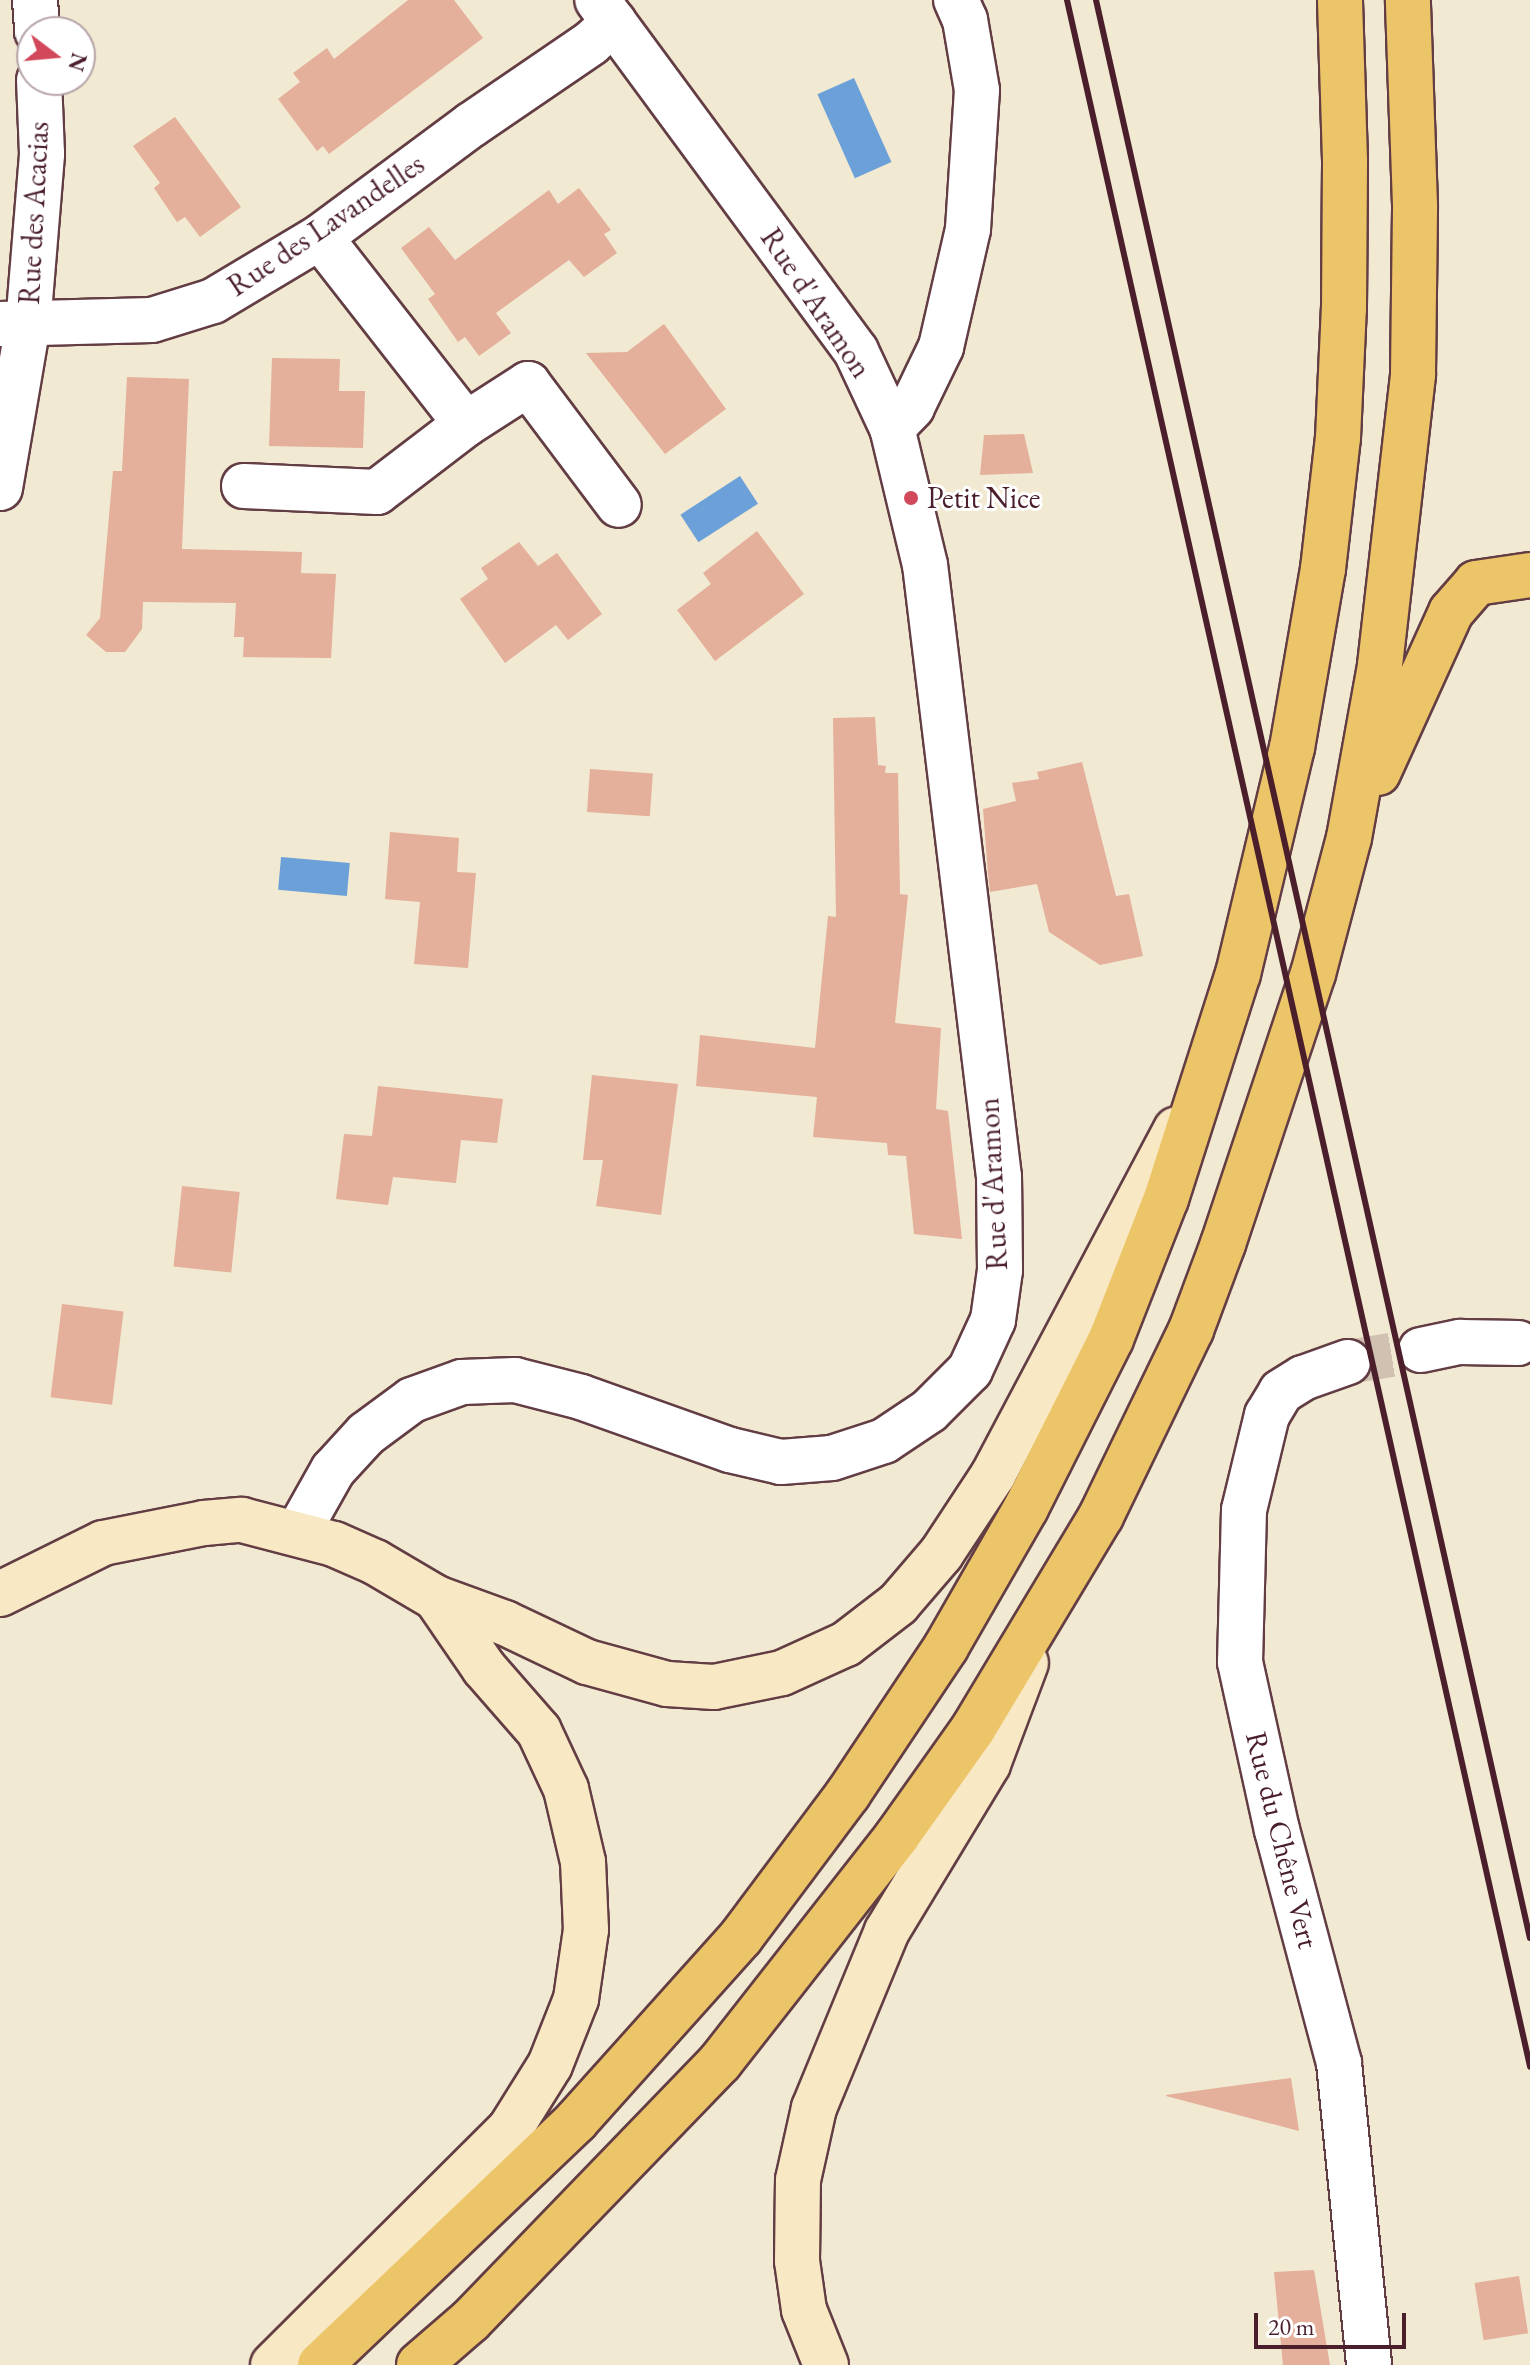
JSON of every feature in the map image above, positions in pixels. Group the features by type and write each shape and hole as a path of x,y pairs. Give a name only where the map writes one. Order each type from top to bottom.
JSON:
{"main road":[{"path":"320,2365 576,2121 741,1937 848,1794 946,1647 1026,1508 1097,1367 1166,1199 1211,1065 1238,974 1292,748 1323,569 1338,438 1344,308 1345,160 1340,0"},
{"path":"419,2365 470,2321 720,2062 897,1836 973,1729 1101,1516 1191,1330 1228,1230 1313,974 1349,838 1380,665 1413,374 1415,205 1408,0"},
{"path":"1349,838 1451,612 1476,583 1530,575"},
{"path":"0,1594 103,1543 204,1523 242,1520 298,1532 375,1562 436,1598 505,1623 587,1662 667,1684 714,1687 782,1673 846,1644 898,1604 941,1554 993,1475 1211,1065"},
{"path":"273,2365 510,2129 550,2065 576,1999 586,1930 583,1862 566,1789 539,1731 484,1668 436,1598"},
{"path":"826,2365 804,2310 797,2261 798,2180 814,2108 887,1931 988,1764 1047,1608"}],"street":[{"path":"892,428 912,407 941,347 968,229 977,90 965,20 956,0"},
{"name":"Rue d'Aramon","path":"298,1532 333,1470 366,1434 412,1400 462,1382 515,1380 581,1397 730,1450 781,1462 832,1458 884,1441 929,1411 970,1370 993,1320 1000,1270 999,1177 925,565 892,428 856,351 605,11"},
{"name":"Rue des Lavandelles","path":"14,324 152,320 213,301 320,237 471,125 591,43 605,11"},
{"name":"Rue des Acacias","path":"0,488 14,324 42,154 40,96"},
{"path":"320,237 466,424"},
{"path":"244,486 377,492 466,424 528,384 619,505"},
{"path":"1421,1350 1460,1342 1526,1343"},
{"name":"Rue du Chêne Vert","path":"1348,1362 1303,1378 1281,1392 1267,1415 1244,1510 1240,1662 1277,1830 1339,2063 1369,2365"}],"water":[{"path":"854,78 891,162 855,178 817,94"},
{"path":"740,476 758,504 698,542 680,515"},
{"path":"281,857 350,863 347,896 278,890"}],"building":[{"path":"408,0 454,0 483,38 329,154 323,146 317,151 278,99 300,82 293,73 327,48 334,59"},
{"path":"175,117 241,207 200,237 185,217 177,222 154,188 160,183 133,146"},
{"path":"579,188 611,230 604,234 617,253 584,277 569,260 496,313 511,333 479,356 465,337 458,342 428,299 435,294 401,248 429,227 455,260 549,190 558,204"},
{"path":"664,324 726,409 665,454 586,353 627,352"},
{"path":"272,358 340,359 339,391 365,391 363,448 269,446"},
{"path":"127,377 189,379 182,549 302,552 301,573 336,574 331,658 243,657 244,637 234,637 236,603 143,602 142,629 125,652 106,652 86,635 100,618 113,471 122,471"},
{"path":"1024,434 1033,473 980,475 984,435"},
{"path":"757,531 804,594 715,661 677,610 711,584 703,573"},
{"path":"519,542 538,566 557,553 602,614 568,640 556,625 505,663 460,599 488,579 481,568"},
{"path":"875,717 878,765 886,766 885,773 898,773 900,894 908,895 895,1023 941,1028 936,1109 948,1111 962,1239 914,1234 906,1156 888,1155 887,1143 813,1137 817,1097 696,1086 700,1035 815,1048 828,916 836,917 833,718"},
{"path":"1082,762 1116,896 1129,894 1143,956 1100,965 1049,932 1037,884 990,892 988,874 983,809 1016,801 1012,783 1039,779 1037,772"},
{"path":"590,769 653,773 650,816 587,812"},
{"path":"390,832 459,838 457,872 476,873 468,968 414,964 420,902 385,899"},
{"path":"592,1075 678,1084 661,1215 596,1206 603,1160 583,1160"},
{"path":"378,1086 503,1099 497,1143 461,1140 456,1183 393,1177 388,1205 336,1199 344,1134 372,1136"},
{"path":"182,1186 240,1192 231,1273 174,1267"},
{"path":"62,1304 124,1312 112,1405 51,1397"},
{"path":"1291,2078 1299,2131 1166,2096 1166,2095"},
{"path":"1314,2270 1330,2365 1283,2365 1274,2272"},
{"path":"1519,2276 1528,2333 1484,2340 1475,2283"}],"tunnel":[{"path":"1348,1362 1421,1350"}],"railway":[{"path":"1067,0 1530,2067"},
{"path":"1096,0 1530,1938"}],"place":[{"name":"Petit Nice","path":"911,498"}]}
